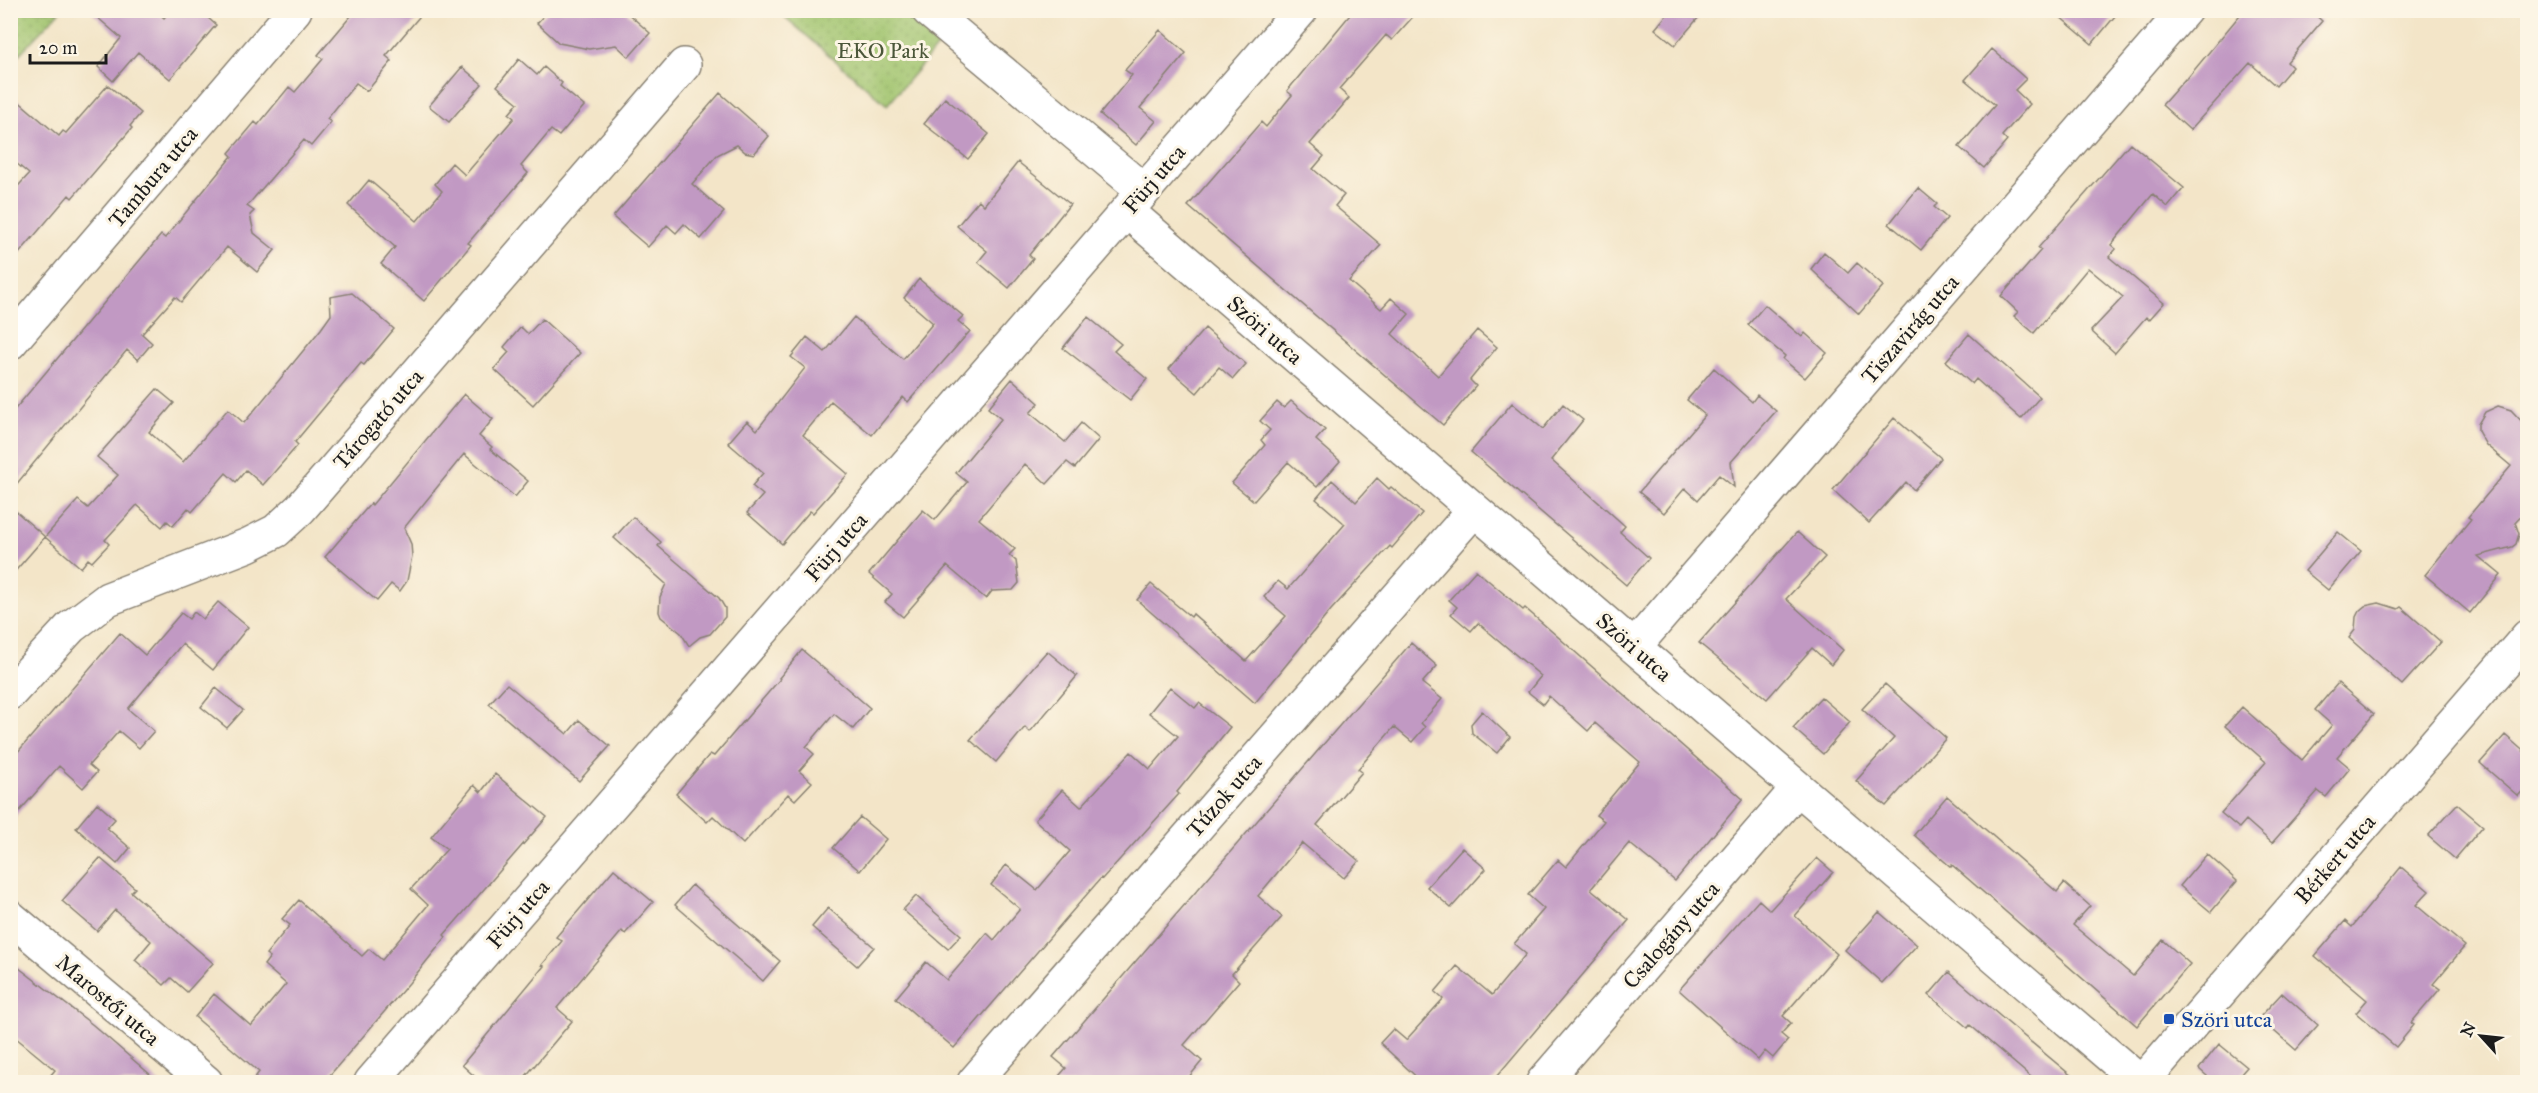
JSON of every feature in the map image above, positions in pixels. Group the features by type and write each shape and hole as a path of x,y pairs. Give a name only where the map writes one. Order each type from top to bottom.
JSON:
{"street":[{"name":"Tambura utca","path":"10,343 295,10"},
{"name":"Fürj utca","path":"371,1083 1301,10"},
{"name":"Tiszavirág utca","path":"1634,647 2185,10"},
{"name":"Szöri utca","path":"940,20 1474,510 2141,1083"},
{"name":"Tárogató utca","path":"10,693 71,627 108,599 248,545 276,531 300,509 684,65"},
{"name":"Túzok utca","path":"974,1083 1474,510"},
{"name":"Bérkert utca","path":"2141,1083 2528,636"},
{"name":"Csalogány utca","path":"1543,1083 1798,788"},
{"name":"Marostői utca","path":"10,917 206,1083"}],"green space":[{"path":"10,11 60,11 11,63"},
{"name":"EKO Park","path":"778,11 968,11 887,105"}],"building":[{"path":"89,10 155,10 164,18 171,10 199,10 216,25 170,79 138,52 113,81 98,67 121,38"},
{"path":"356,10 425,10 386,56 392,61 367,91 356,83 327,119 331,122 311,146 304,140 247,206 254,211 250,215 254,233 275,250 257,272 227,247 181,302 175,297 142,334 152,343 138,360 127,350 10,492 10,415 161,235 165,238 232,156 229,153 255,122 258,125 289,87 295,92 323,59 318,55"},
{"path":"549,10 624,10 650,33 629,57 616,45 589,49 559,43 537,23"},
{"path":"1354,10 1419,10 1392,40 1386,35 1339,89 1349,98 1310,144 1324,156 1313,169 1344,195 1335,206 1381,245 1349,281 1381,309 1391,298 1409,314 1392,334 1438,376 1477,330 1497,347 1470,380 1476,386 1443,425 1188,206 1261,122 1266,127 1292,95 1287,91"},
{"path":"1671,10 1705,10 1675,45 1655,29"},
{"path":"2052,10 2120,10 2092,44"},
{"path":"2244,10 2310,10 2322,21 2287,62 2292,67 2276,86 2250,63 2190,130 2162,105 2186,80"},
{"path":"1160,30 1186,53 1140,108 1156,121 1136,145 1100,114 1132,75 1125,70"},
{"path":"1992,49 2026,79 2015,90 2030,104 2002,136 2007,141 1984,168 1959,147 1995,105 1965,80"},
{"path":"519,59 537,75 544,67 562,83 560,86 584,106 559,136 551,130 521,166 528,173 468,243 471,245 424,301 381,264 395,247 348,205 369,180 417,221 442,191 435,184 452,163 465,175 514,118 509,114 518,103 497,86"},
{"path":"462,67 482,84 449,122 429,106"},
{"path":"108,85 141,113 130,126 132,128 72,198 69,195 10,264 10,195 29,174 10,158 10,94 59,136 63,131 66,133"},
{"path":"720,93 769,136 754,154 745,152 737,145 717,155 692,184 724,212 701,239 684,224 676,233 667,225 648,247 613,217"},
{"path":"945,98 989,134 968,159 924,124"},
{"path":"2130,143 2184,188 2168,207 2153,194 2111,245 2116,249 2109,257 2164,303 2149,320 2146,317 2115,353 2091,331 2123,297 2088,268 2034,333 2014,316 2018,312 2001,296 2041,250 2038,248"},
{"path":"1018,162 1070,204 1029,255 1033,259 1009,288 978,262 987,251 957,226 979,200 984,205"},
{"path":"1918,188 1937,204 1934,207 1947,218 1921,250 1889,224"},
{"path":"1824,252 1848,273 1857,263 1883,286 1859,314 1811,269"},
{"path":"919,279 963,316 958,321 970,331 908,402 903,397 872,435 831,401 803,435 848,474 813,513 810,511 782,544 747,513 763,495 752,486 763,473 728,443 747,421 757,430 805,368 791,357 807,337 825,352 854,317 903,359 933,323 904,298"},
{"path":"352,293 394,329 364,365 361,363 295,442 298,445 263,485 246,470 236,482 226,473 192,512 188,508 173,526 167,521 162,527 137,505 105,540 109,544 92,562 88,559 81,568 45,537 78,500 88,508 118,475 97,457 157,389 174,403 149,432 183,462 228,409 244,423 331,315 330,297"},
{"path":"1765,305 1802,337 1805,333 1827,353 1805,378 1783,359 1785,356 1748,325"},
{"path":"1088,317 1121,344 1114,351 1147,379 1130,400 1063,348"},
{"path":"542,319 580,353 533,405 494,369 509,352 504,347 521,327 528,334"},
{"path":"1205,328 1246,364 1233,379 1219,367 1197,393 1169,369"},
{"path":"1969,334 2040,397 2021,419 1976,379 1972,384 1946,361"},
{"path":"1714,368 1752,402 1757,395 1776,411 1731,462 1734,487 1719,475 1698,500 1685,488 1664,513 1639,492 1705,415 1687,400"},
{"path":"1012,379 1039,403 1030,413 1065,442 1081,423 1099,439 1075,468 1067,462 1047,484 1025,464 979,519 1015,549 1009,555 1016,561 1019,583 1013,590 992,591 986,599 947,566 903,617 885,602 892,594 869,574 923,510 935,520 967,482 956,473 1001,419 988,408"},
{"path":"464,394 493,419 479,436 492,447 490,449 528,481 515,497 464,454 404,528 411,544 412,556 407,581 400,591 391,584 377,601 325,557 371,503 372,505"},
{"path":"1291,401 1325,430 1316,440 1340,461 1317,487 1288,462 1254,501 1232,483 1265,445 1261,440 1270,430 1260,421 1277,402 1284,408"},
{"path":"1512,403 1543,429 1563,404 1583,420 1551,460 1625,526 1620,532 1649,558 1626,585 1471,452"},
{"path":"2498,406 2511,410 2528,428 2528,508 2515,522 2519,534 2516,544 2478,556 2501,575 2470,613 2425,575 2471,519 2468,517 2511,466 2486,445 2478,431 2478,424 2485,412"},
{"path":"1894,418 1941,458 1914,490 1906,482 1869,523 1833,490"},
{"path":"1377,478 1422,513 1392,548 1390,546 1331,610 1255,703 1137,600 1151,584 1191,617 1193,614 1246,661 1286,616 1264,597 1278,581 1288,589 1345,524 1316,499 1332,480 1356,502"},
{"path":"10,506 45,537 10,577"},
{"path":"633,517 661,542 658,546 719,598 725,608 725,617 710,634 700,637 689,646 681,633 661,617 659,612 660,597 666,584 614,538"},
{"path":"1797,532 1825,557 1786,599 1843,650 1831,665 1812,648 1767,699 1699,643"},
{"path":"2338,532 2361,551 2328,590 2305,571"},
{"path":"1476,570 1523,610 1525,608 1743,799 1675,881 1629,843 1591,889 1629,920 1491,1083 1423,1083 1380,1043 1393,1029 1406,1040 1443,999 1435,992 1457,966 1492,995 1526,954 1514,944 1544,909 1528,895 1558,860 1566,867 1604,821 1596,815 1640,762 1595,723 1588,731 1549,696 1543,704 1528,692 1541,676 1478,623 1471,631 1451,614 1457,607 1449,600"},
{"path":"218,602 248,627 213,670 182,644 128,709 154,731 139,748 119,731 89,765 97,772 83,788 59,766 10,822 10,761 120,633 145,655 181,613 189,619 194,612 203,619"},
{"path":"2379,603 2398,609 2401,607 2441,642 2402,685 2349,638 2355,630 2359,611 2365,606"},
{"path":"1411,643 1437,666 1422,683 1442,699 1421,723 1425,727 1412,742 1394,727 1358,769 1362,772 1317,825 1359,861 1344,878 1302,843 1258,896 1282,917 1232,974 1239,981 1184,1045 1202,1061 1184,1083 1053,1083 1066,1068 1053,1057"},
{"path":"802,650 870,708 853,729 834,714 806,747 814,754 799,771 812,782 795,800 788,794 743,844 713,816 707,822 676,794 710,754 714,756"},
{"path":"1047,651 1077,676 1030,732 1025,727 996,762 970,740"},
{"path":"2338,683 2374,714 2337,757 2350,768 2326,797 2318,791 2272,843 2246,820 2239,828 2221,813 2266,762 2225,726 2242,707 2302,760 2332,725 2315,710"},
{"path":"507,684 567,734 579,720 610,746 579,781 489,704"},
{"path":"1885,684 1946,738 1886,806 1856,781 1894,738 1862,709"},
{"path":"1170,687 1195,708 1199,703 1230,727 1177,792 1179,794 1101,878 954,1048 896,998 926,962 947,980 987,933 994,940 1020,909 991,885 1006,865 1037,890 1070,851 1035,820 1062,790 1081,807 1131,752 1150,769 1178,736 1149,713"},
{"path":"216,688 243,710 227,728 201,707"},
{"path":"1821,697 1850,722 1823,754 1793,728"},
{"path":"1482,711 1510,737 1497,753 1472,733 1471,724"},
{"path":"2505,735 2528,755 2528,785 2518,796 2480,763"},
{"path":"495,774 547,817 444,935 446,937 409,983 323,1083 251,1083 259,1072 195,1017 214,994 251,1026 286,984 264,965 270,957 266,954 290,925 282,919 299,900 362,956 369,949 382,960 428,905 411,889 447,849 431,837 474,785 481,792"},
{"path":"1947,796 2057,892 2064,883 2090,906 2073,925 2133,976 2163,940 2190,964 2137,1026 1952,865 1951,867 1914,835"},
{"path":"97,803 115,819 107,828 130,848 117,864 76,828"},
{"path":"2457,804 2483,826 2455,859 2428,836"},
{"path":"860,817 886,839 860,871 833,848"},
{"path":"1462,848 1486,869 1451,908 1427,887"},
{"path":"2207,854 2237,881 2211,912 2180,886"},
{"path":"100,858 135,888 131,892 213,963 187,992 171,978 164,985 135,960 151,941 115,910 97,931 62,901"},
{"path":"1817,858 1833,872 1795,916 1837,954 1783,1016 1791,1023 1781,1034 1788,1040 1773,1058 1765,1051 1758,1060 1679,990 1759,900 1770,910"},
{"path":"2401,867 2429,891 2416,905 2465,946 2433,984 2440,989 2411,1023 2414,1025 2396,1047 2356,1013 2367,1000 2315,956 2345,921 2352,927"},
{"path":"614,869 653,902 625,934 622,931 557,1008 572,1021 520,1083 482,1083 462,1065 544,966 542,965 562,941 556,937"},
{"path":"692,885 780,961 763,981 675,905"},
{"path":"916,896 961,935 948,949 903,910"},
{"path":"828,908 874,947 857,966 812,927"},
{"path":"1879,912 1917,945 1882,983 1845,950"},
{"path":"10,961 93,1025 160,1083 44,1083 55,1070 10,1033"},
{"path":"1949,972 2080,1083 2038,1083 1970,1025 1968,1028 1929,995"},
{"path":"2282,993 2318,1025 2296,1050 2259,1018"},
{"path":"2219,1044 2247,1067 2233,1083 2215,1083 2199,1069"}],"place":[{"name":"Szöri utca","path":"2169,1019"}]}
